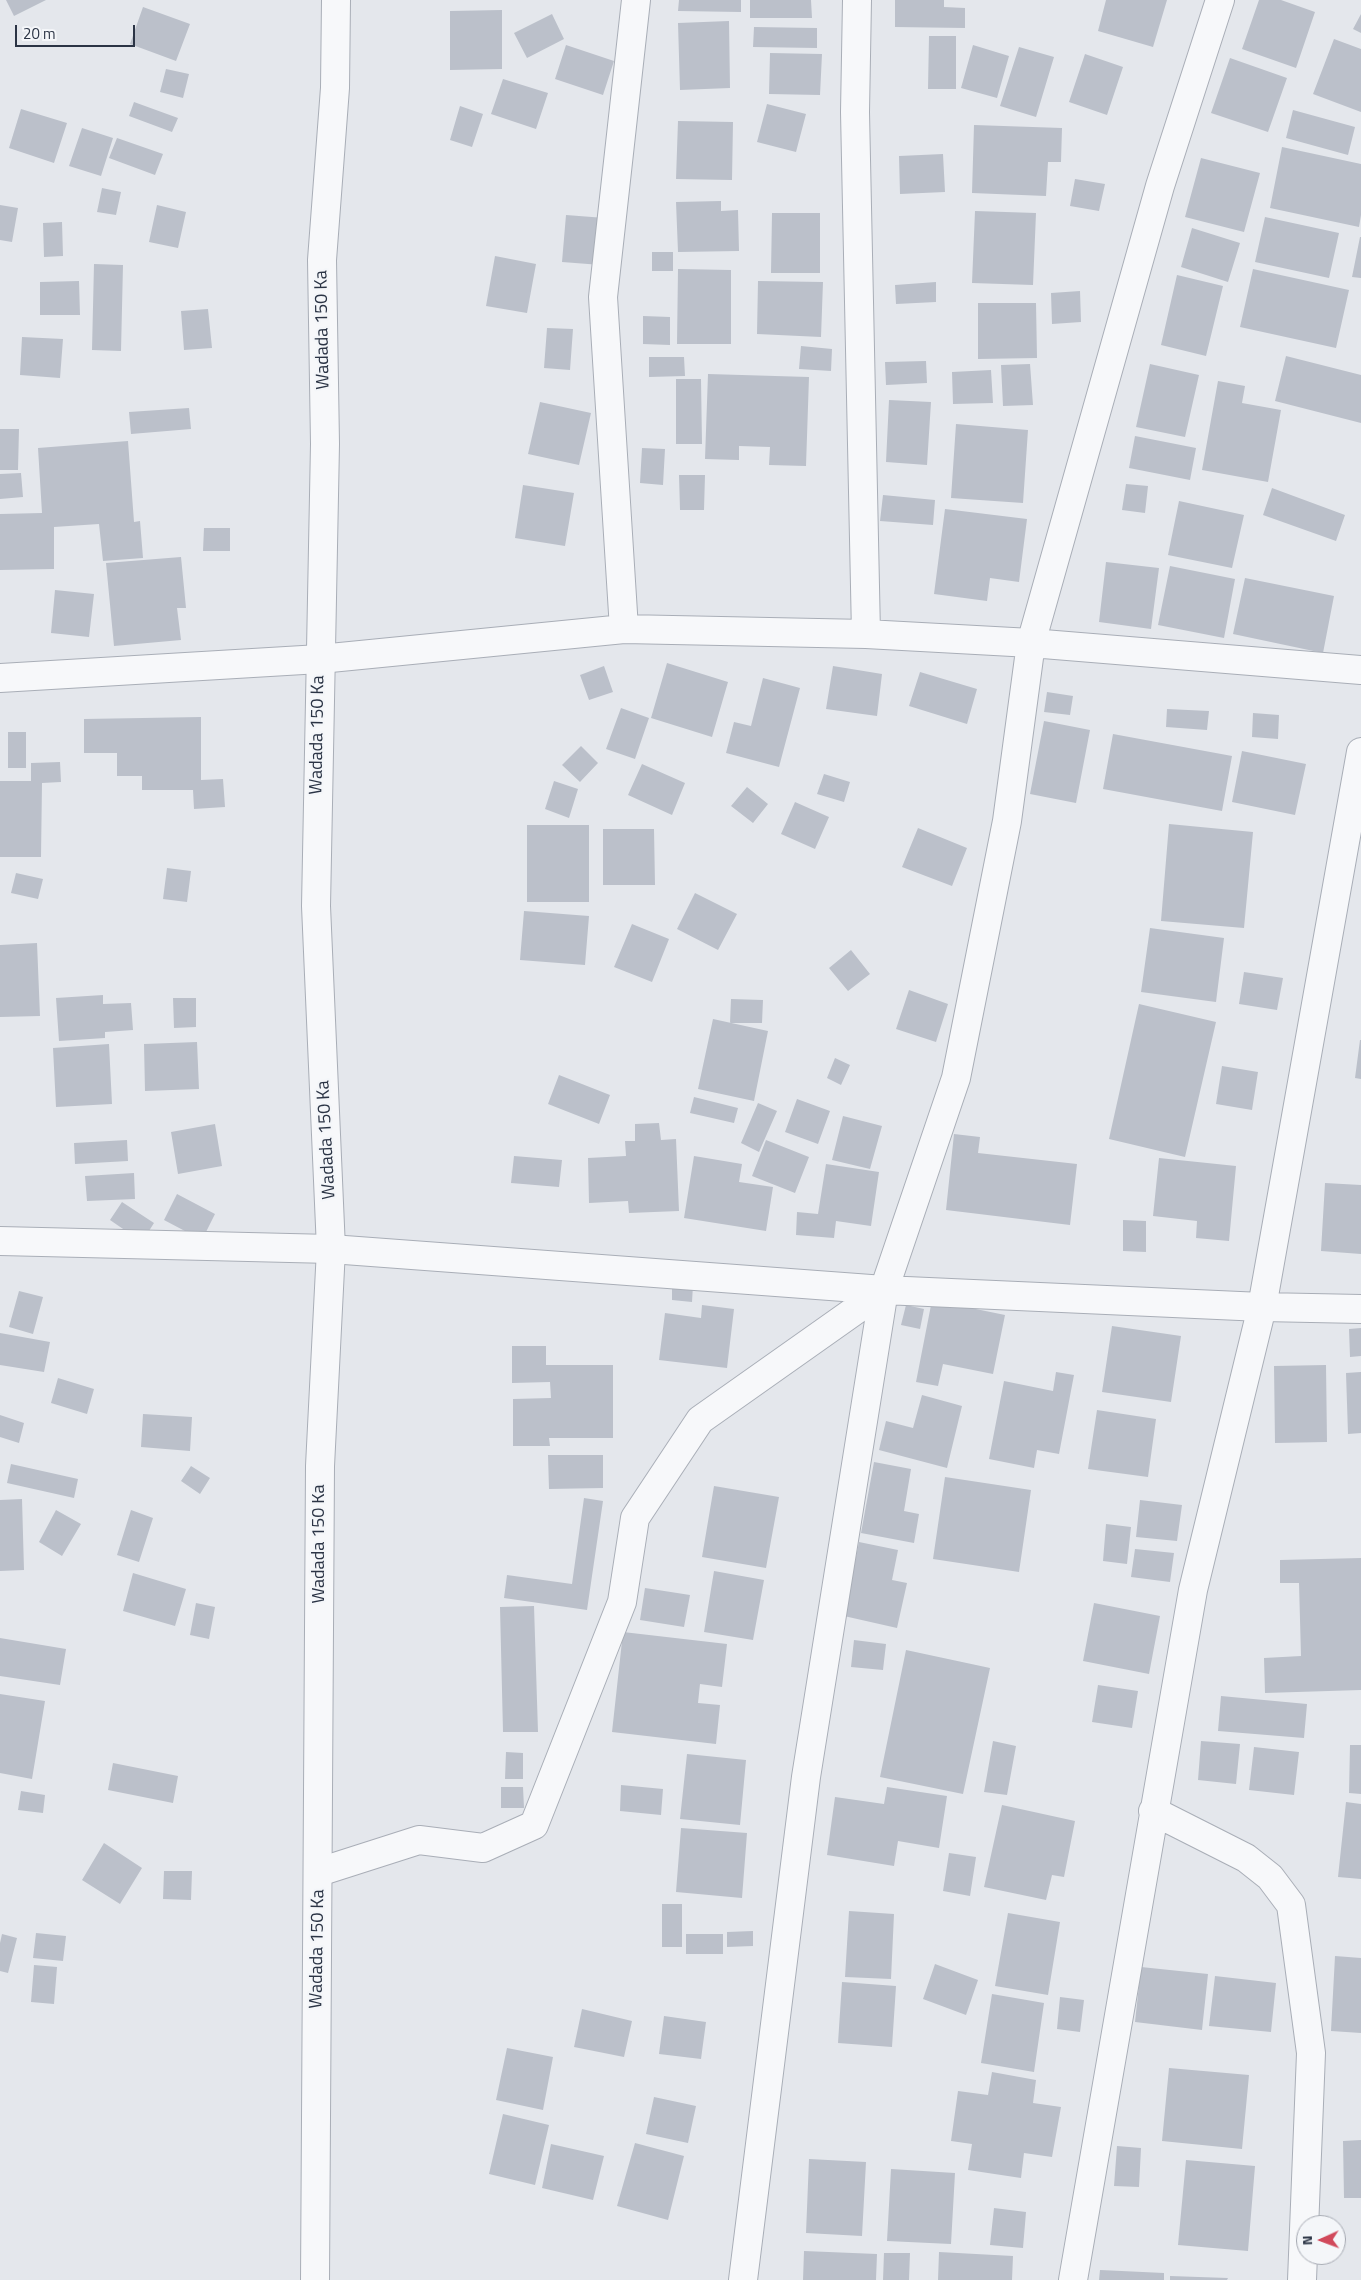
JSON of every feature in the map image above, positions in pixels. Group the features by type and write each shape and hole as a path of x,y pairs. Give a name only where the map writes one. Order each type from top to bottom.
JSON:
{"street":[{"name":"Wadada 150 Ka","path":"315,2280 320,1466 332,1249 316,906 325,444 322,260 335,88 336,0"},
{"path":"624,628 603,297 636,0"},
{"path":"857,0 855,112 866,634"},
{"path":"743,2280 806,1777 884,1290 956,1078 1007,821 1031,643 1160,186 1220,0"},
{"path":"0,678 320,659 624,628 866,634 1031,643 1361,670"},
{"path":"1073,2280 1153,1811 1193,1590 1262,1307 1361,752"},
{"path":"0,1241 332,1249 884,1290 1262,1307 1361,1309"},
{"path":"319,1872 419,1840 483,1848 534,1825 622,1602 635,1518 700,1420 884,1290"},
{"path":"1153,1811 1246,1858 1270,1877 1291,1905 1311,2053 1302,2280"}],"building":[{"path":"6,0 46,0 14,16"},
{"path":"679,0 741,0 741,12 678,11"},
{"path":"750,0 811,0 812,18 750,18"},
{"path":"895,0 944,0 944,7 965,8 965,28 895,27"},
{"path":"1106,0 1167,0 1153,47 1098,31"},
{"path":"1259,0 1281,0 1315,12 1296,68 1242,49"},
{"path":"143,7 190,24 176,61 130,44"},
{"path":"502,10 502,69 450,70 450,11"},
{"path":"552,14 564,39 527,58 514,33"},
{"path":"1361,14 1361,33 1353,29"},
{"path":"729,21 730,88 680,90 678,23"},
{"path":"754,27 817,28 817,48 753,47"},
{"path":"929,36 956,36 956,89 928,89"},
{"path":"1334,39 1361,49 1361,112 1313,94"},
{"path":"566,45 614,61 603,95 555,79"},
{"path":"973,45 1009,56 997,98 961,88"},
{"path":"1019,47 1054,57 1036,117 1000,106"},
{"path":"770,53 822,54 820,95 769,94"},
{"path":"1085,54 1123,67 1107,115 1069,102"},
{"path":"1230,58 1287,78 1268,132 1211,113"},
{"path":"166,69 189,74 183,98 160,92"},
{"path":"503,79 548,93 536,129 491,114"},
{"path":"134,102 178,118 172,132 129,116"},
{"path":"767,104 806,114 796,152 757,142"},
{"path":"460,106 483,114 472,147 450,140"},
{"path":"21,109 67,123 54,163 9,148"},
{"path":"1293,110 1355,127 1348,155 1286,138"},
{"path":"678,121 733,122 732,180 676,179"},
{"path":"974,125 1062,128 1061,162 1048,162 1046,196 972,193"},
{"path":"82,128 113,138 101,176 69,166"},
{"path":"117,138 163,154 155,175 109,158"},
{"path":"1282,147 1361,164 1361,215 1359,227 1270,208"},
{"path":"943,154 945,192 900,194 899,156"},
{"path":"1201,158 1260,173 1244,232 1185,217"},
{"path":"1075,179 1105,184 1099,211 1070,206"},
{"path":"102,188 121,192 116,215 97,212"},
{"path":"721,201 721,211 738,210 739,251 678,252 676,202"},
{"path":"0,205 18,208 12,242 0,240"},
{"path":"157,205 186,212 178,248 149,242"},
{"path":"975,211 1036,213 1033,285 972,283"},
{"path":"772,213 820,213 820,273 771,273"},
{"path":"566,215 605,218 601,265 562,262"},
{"path":"1265,217 1339,233 1329,278 1255,262"},
{"path":"62,222 63,256 44,257 43,223"},
{"path":"1192,228 1240,243 1228,282 1181,267"},
{"path":"1361,237 1361,278 1352,277"},
{"path":"652,252 673,252 673,271 652,271"},
{"path":"495,256 536,264 527,313 486,306"},
{"path":"94,264 123,265 121,351 92,350"},
{"path":"678,269 731,270 731,344 677,344"},
{"path":"1253,269 1349,290 1336,348 1240,327"},
{"path":"1177,275 1223,286 1206,356 1161,345"},
{"path":"79,281 80,315 40,315 40,282"},
{"path":"758,281 823,282 821,337 757,334"},
{"path":"936,282 936,302 896,304 895,285"},
{"path":"1080,291 1081,322 1052,324 1051,293"},
{"path":"978,303 1036,303 1037,358 978,359"},
{"path":"208,309 212,348 184,350 181,311"},
{"path":"643,316 670,317 670,345 643,344"},
{"path":"547,328 573,329 570,370 544,368"},
{"path":"22,337 63,339 60,378 20,375"},
{"path":"801,346 832,349 831,371 799,369"},
{"path":"1286,356 1361,375 1361,423 1275,401"},
{"path":"649,357 684,357 685,376 649,377"},
{"path":"926,361 927,383 886,385 885,362"},
{"path":"1030,364 1033,405 1003,406 1001,365"},
{"path":"1150,364 1199,375 1185,437 1136,427"},
{"path":"991,370 993,403 953,404 952,372"},
{"path":"708,374 809,377 806,466 769,465 770,447 739,446 739,460 705,459"},
{"path":"676,379 701,379 702,444 676,444"},
{"path":"1218,381 1245,386 1242,403 1281,410 1268,482 1202,470"},
{"path":"889,400 931,402 927,465 886,462"},
{"path":"540,402 591,413 579,465 528,454"},
{"path":"189,408 191,429 131,434 129,412"},
{"path":"956,424 1028,430 1023,503 951,498"},
{"path":"0,429 19,429 18,470 0,470"},
{"path":"1135,436 1196,448 1190,480 1129,468"},
{"path":"128,441 134,522 140,521 143,558 103,561 99,524 54,527 54,569 0,570 0,514 42,513 38,448"},
{"path":"642,448 665,449 663,485 640,483"},
{"path":"21,473 23,497 0,499 0,474"},
{"path":"679,475 705,475 704,510 680,510"},
{"path":"1126,484 1148,486 1145,513 1122,510"},
{"path":"523,485 574,493 565,546 515,538"},
{"path":"1272,488 1345,515 1336,541 1263,515"},
{"path":"883,495 935,500 933,525 880,521"},
{"path":"1179,501 1244,515 1232,568 1168,555"},
{"path":"945,509 1027,519 1019,582 990,578 987,601 934,594"},
{"path":"204,528 230,528 230,551 203,551"},
{"path":"181,557 186,608 177,608 181,640 114,646 106,563"},
{"path":"1106,562 1159,568 1151,629 1099,622"},
{"path":"1170,566 1235,579 1224,638 1158,625"},
{"path":"1245,578 1334,596 1323,653 1233,634"},
{"path":"55,590 94,594 89,637 51,633"},
{"path":"667,663 728,682 712,737 651,718"},
{"path":"604,666 613,692 589,700 580,675"},
{"path":"833,666 882,674 877,716 826,709"},
{"path":"920,672 977,689 967,724 909,706"},
{"path":"763,678 800,688 779,767 726,753 734,722 751,726"},
{"path":"1047,692 1073,696 1070,715 1044,712"},
{"path":"621,708 649,718 635,759 606,749"},
{"path":"1167,709 1209,711 1207,730 1166,727"},
{"path":"1253,713 1279,715 1278,739 1252,737"},
{"path":"201,717 201,780 223,779 225,807 194,809 193,790 142,790 142,776 117,776 117,753 84,753 84,719"},
{"path":"1044,721 1090,730 1076,803 1030,794"},
{"path":"8,732 26,732 26,768 8,768"},
{"path":"1113,734 1232,756 1222,811 1103,789"},
{"path":"581,746 598,763 580,782 562,765"},
{"path":"1242,751 1306,764 1295,815 1232,802"},
{"path":"60,762 61,782 42,783 41,857 0,857 0,781 31,781 31,763"},
{"path":"642,764 685,783 672,815 628,795"},
{"path":"824,774 850,782 844,802 817,794"},
{"path":"554,781 578,789 569,818 545,809"},
{"path":"747,787 768,804 753,823 731,806"},
{"path":"795,802 829,817 815,849 781,834"},
{"path":"1169,824 1253,832 1244,928 1161,921"},
{"path":"527,825 589,825 589,902 527,902"},
{"path":"918,828 967,848 952,886 902,867"},
{"path":"603,829 654,829 655,885 603,885"},
{"path":"167,868 191,871 187,902 163,899"},
{"path":"16,873 43,879 38,899 11,893"},
{"path":"695,893 737,914 718,950 677,929"},
{"path":"524,911 589,916 585,965 520,960"},
{"path":"632,924 669,939 652,982 614,967"},
{"path":"1150,928 1224,938 1216,1002 1141,992"},
{"path":"37,943 40,1016 0,1017 0,945"},
{"path":"851,950 870,974 848,991 829,968"},
{"path":"1244,972 1283,978 1277,1010 1239,1004"},
{"path":"909,990 948,1004 936,1042 896,1029"},
{"path":"103,995 103,1004 131,1003 133,1030 105,1032 105,1038 59,1041 56,998"},
{"path":"173,998 196,998 196,1027 174,1028"},
{"path":"731,999 763,1000 762,1023 730,1023"},
{"path":"1139,1004 1216,1022 1185,1157 1109,1139"},
{"path":"713,1019 768,1031 754,1101 698,1089"},
{"path":"1361,1040 1361,1079 1355,1078"},
{"path":"197,1042 199,1089 145,1091 144,1044"},
{"path":"109,1044 112,1104 56,1107 53,1048"},
{"path":"835,1058 850,1065 841,1085 827,1078"},
{"path":"1222,1066 1258,1072 1252,1110 1216,1104"},
{"path":"559,1075 610,1095 599,1124 548,1104"},
{"path":"694,1097 738,1108 734,1123 690,1113"},
{"path":"797,1099 830,1111 818,1144 785,1132"},
{"path":"758,1103 777,1111 759,1152 741,1143"},
{"path":"843,1116 882,1126 870,1169 832,1160"},
{"path":"659,1123 661,1140 676,1139 679,1211 629,1213 628,1201 589,1203 588,1158 626,1156 625,1141 635,1141 635,1124"},
{"path":"215,1124 222,1166 178,1174 171,1132"},
{"path":"954,1134 980,1137 978,1153 1077,1164 1070,1225 946,1210"},
{"path":"127,1140 128,1161 75,1164 74,1143"},
{"path":"766,1140 809,1157 795,1193 752,1176"},
{"path":"514,1156 562,1160 559,1187 511,1183"},
{"path":"694,1156 742,1164 739,1182 773,1187 766,1231 684,1218"},
{"path":"1159,1158 1236,1166 1229,1241 1196,1238 1197,1221 1153,1216"},
{"path":"826,1164 879,1172 871,1226 836,1221 834,1238 796,1235 797,1212 818,1214"},
{"path":"134,1173 135,1199 87,1201 85,1176"},
{"path":"1325,1183 1361,1185 1361,1254 1321,1251"},
{"path":"177,1194 215,1214 202,1240 164,1220"},
{"path":"122,1202 154,1223 142,1242 110,1220"},
{"path":"1123,1220 1146,1221 1146,1252 1123,1251"},
{"path":"672,1285 693,1285 692,1302 672,1300"},
{"path":"19,1291 43,1297 33,1334 9,1327"},
{"path":"932,1300 1005,1315 993,1374 943,1364 938,1386 916,1382"},
{"path":"702,1305 734,1309 727,1368 659,1360 665,1313 701,1318"},
{"path":"906,1305 924,1309 920,1329 901,1325"},
{"path":"1112,1326 1181,1336 1171,1402 1102,1392"},
{"path":"1361,1328 1361,1356 1350,1357 1349,1329"},
{"path":"0,1333 50,1342 44,1372 0,1365"},
{"path":"512,1346 546,1346 546,1365 613,1365 613,1438 549,1438 550,1446 513,1446 513,1399 551,1398 550,1382 512,1383"},
{"path":"1326,1365 1327,1442 1275,1443 1274,1366"},
{"path":"1056,1372 1074,1375 1059,1454 1037,1450 1034,1468 989,1459 1004,1381 1053,1391"},
{"path":"1361,1372 1361,1433 1348,1434 1346,1373"},
{"path":"58,1378 94,1389 87,1414 51,1403"},
{"path":"922,1395 962,1406 947,1468 879,1450 886,1421 913,1428"},
{"path":"1097,1410 1156,1419 1148,1477 1088,1469"},
{"path":"143,1414 192,1417 190,1451 141,1447"},
{"path":"0,1415 24,1423 19,1443 0,1437"},
{"path":"548,1455 603,1455 603,1488 549,1489"},
{"path":"874,1462 911,1469 904,1511 919,1514 914,1543 861,1533"},
{"path":"11,1464 78,1479 74,1498 7,1483"},
{"path":"191,1466 210,1478 200,1494 181,1481"},
{"path":"945,1477 1031,1490 1019,1572 933,1559"},
{"path":"714,1486 779,1497 766,1568 702,1557"},
{"path":"584,1498 603,1501 587,1610 504,1598 507,1575 572,1584"},
{"path":"22,1499 24,1570 0,1571 0,1500"},
{"path":"1140,1500 1182,1505 1177,1541 1136,1537"},
{"path":"56,1510 81,1524 62,1556 39,1542"},
{"path":"131,1510 153,1518 139,1562 117,1555"},
{"path":"1106,1524 1131,1527 1127,1564 1103,1561"},
{"path":"859,1542 898,1550 892,1580 907,1583 897,1628 844,1616"},
{"path":"1135,1549 1174,1553 1170,1582 1131,1577"},
{"path":"1361,1558 1361,1690 1265,1693 1264,1658 1301,1656 1299,1583 1280,1583 1280,1560"},
{"path":"714,1571 764,1580 753,1640 704,1632"},
{"path":"133,1573 186,1589 175,1626 123,1611"},
{"path":"645,1588 690,1595 684,1627 640,1620"},
{"path":"196,1603 215,1607 209,1639 190,1635"},
{"path":"1094,1603 1160,1616 1149,1674 1083,1661"},
{"path":"534,1606 538,1732 503,1732 500,1607"},
{"path":"623,1632 727,1644 722,1687 700,1684 698,1703 720,1705 716,1744 612,1732"},
{"path":"0,1638 66,1649 60,1685 0,1676"},
{"path":"854,1640 886,1644 883,1670 851,1667"},
{"path":"906,1650 990,1668 963,1794 880,1777"},
{"path":"1098,1685 1138,1691 1132,1728 1092,1722"},
{"path":"0,1694 45,1701 32,1779 0,1773"},
{"path":"1221,1696 1307,1704 1304,1738 1218,1731"},
{"path":"993,1741 1016,1746 1007,1795 984,1792"},
{"path":"1201,1741 1240,1744 1236,1784 1198,1780"},
{"path":"1350,1745 1361,1745 1361,1794 1349,1793"},
{"path":"1254,1747 1299,1752 1294,1795 1249,1790"},
{"path":"506,1752 523,1753 523,1779 505,1779"},
{"path":"687,1754 746,1760 740,1825 680,1819"},
{"path":"113,1763 178,1776 173,1803 108,1790"},
{"path":"621,1785 663,1789 661,1815 620,1811"},
{"path":"501,1787 523,1787 524,1808 501,1808"},
{"path":"887,1787 947,1796 939,1848 898,1841 894,1866 827,1855 835,1797 884,1804"},
{"path":"21,1791 45,1795 43,1813 18,1810"},
{"path":"1346,1802 1361,1804 1361,1879 1338,1877"},
{"path":"1002,1805 1075,1821 1064,1877 1052,1875 1046,1900 984,1887"},
{"path":"681,1828 747,1833 742,1898 676,1892"},
{"path":"104,1843 142,1868 120,1904 82,1880"},
{"path":"949,1853 976,1857 970,1896 943,1891"},
{"path":"164,1871 192,1871 191,1900 163,1899"},
{"path":"662,1904 682,1904 682,1947 662,1947"},
{"path":"849,1911 894,1914 891,1979 845,1977"},
{"path":"1008,1913 1060,1922 1048,1995 995,1986"},
{"path":"753,1931 753,1946 727,1947 727,1932"},
{"path":"36,1933 66,1936 63,1961 33,1958"},
{"path":"2,1934 17,1938 8,1973 0,1971 0,1943"},
{"path":"686,1934 723,1934 723,1954 686,1954"},
{"path":"1335,1956 1361,1958 1361,2033 1331,2031"},
{"path":"935,1964 978,1980 966,2015 923,1999"},
{"path":"34,1965 57,1967 54,2004 31,2002"},
{"path":"1141,1967 1208,1974 1202,2030 1135,2022"},
{"path":"1215,1976 1276,1983 1271,2032 1209,2026"},
{"path":"842,1982 896,1986 892,2047 838,2043"},
{"path":"992,1994 1044,2003 1034,2072 981,2063"},
{"path":"1060,1997 1084,2000 1080,2032 1057,2029"},
{"path":"582,2009 632,2021 624,2057 574,2047"},
{"path":"664,2016 706,2022 701,2059 659,2054"},
{"path":"507,2048 553,2057 543,2110 496,2100"},
{"path":"1169,2068 1249,2075 1242,2149 1162,2141"},
{"path":"992,2072 1036,2080 1033,2103 1061,2107 1052,2157 1024,2153 1021,2178 968,2170 972,2144 951,2141 958,2091 988,2095"},
{"path":"654,2097 696,2106 688,2143 646,2134"},
{"path":"503,2114 549,2125 535,2185 489,2174"},
{"path":"1361,2140 1361,2198 1344,2198 1343,2141"},
{"path":"635,2143 684,2156 668,2220 617,2206"},
{"path":"551,2144 604,2156 593,2200 542,2188"},
{"path":"1117,2146 1141,2148 1139,2187 1114,2186"},
{"path":"809,2159 866,2162 862,2236 806,2233"},
{"path":"1186,2160 1255,2166 1248,2251 1178,2245"},
{"path":"891,2169 955,2173 951,2244 887,2241"},
{"path":"994,2208 1026,2212 1023,2248 990,2245"},
{"path":"804,2251 877,2254 876,2280 803,2280"},
{"path":"939,2252 1013,2256 1012,2280 938,2280"},
{"path":"884,2253 910,2253 909,2280 883,2280"},
{"path":"1100,2270 1164,2273 1164,2280 1099,2280"},
{"path":"1170,2276 1228,2278 1227,2280 1170,2280"}]}
